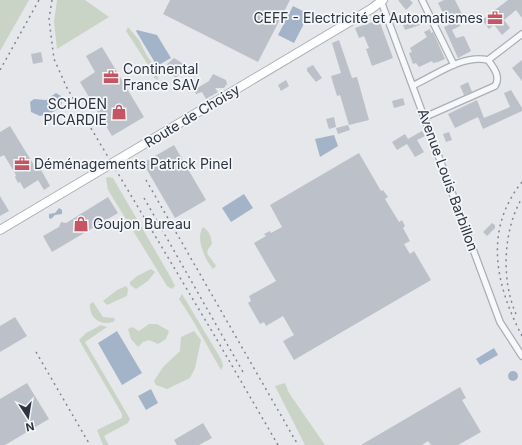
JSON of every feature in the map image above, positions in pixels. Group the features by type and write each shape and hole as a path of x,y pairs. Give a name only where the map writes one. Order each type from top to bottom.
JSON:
{"street":[{"path":"422,0 454,65"},
{"name":"Avenue Louis Barbillon","path":"382,1 500,322 522,356"},
{"name":"Route de Choisy","path":"0,230 364,14 382,1"},
{"path":"488,60 522,34"},
{"path":"414,86 454,65 479,58 488,60 497,76 498,82 495,86 425,117"}],"green space":[{"path":"0,0 29,0 0,51"},
{"path":"57,0 85,0 109,17 57,49 54,22"},
{"path":"128,27 139,40 147,56 157,69 158,80 154,78 154,74 126,31"},
{"path":"106,178 113,178 170,276 175,286 172,289 167,286 108,190"},
{"path":"203,227 209,232 211,239 212,244 207,253 216,266 213,269 202,249 200,237"},
{"path":"151,269 155,272 148,281 136,289 130,285 130,282 137,276"},
{"path":"126,286 128,289 127,296 107,305 103,301 117,290"},
{"path":"182,294 221,359 223,366 221,370 196,325 179,299"},
{"path":"93,302 103,317 114,318 115,320 113,322 104,323 96,320 90,309 90,304"},
{"path":"149,324 157,324 169,331 166,339 158,344 149,340 143,342 138,347 131,339 128,329 132,327 139,331"},
{"path":"101,325 107,327 85,342 130,419 128,423 104,436 109,445 103,445 97,430 122,418 122,414 79,340 86,333"},
{"path":"194,331 201,340 195,368 190,378 167,389 156,385 154,381 163,367 180,351 181,337"},
{"path":"285,383 289,393 325,445 305,445 275,386"}],"water":[{"path":"293,6 309,14 294,43 278,35"},
{"path":"136,31 157,35 171,58 157,66"},
{"path":"56,93 61,96 62,101 59,108 48,114 40,116 31,112 30,102 34,99 46,100"},
{"path":"334,135 338,146 320,157 315,139"},
{"path":"244,194 253,208 231,222 222,208"},
{"path":"59,208 62,210 62,214 55,215 51,219 49,218 49,214 55,213"},
{"path":"117,331 142,373 122,385 98,343"},
{"path":"494,348 498,355 480,365 476,359"},
{"path":"511,371 515,371 517,372 517,380 511,381 508,378 508,374"},
{"path":"151,389 158,403 146,410 138,396"}],"building":[{"path":"170,0 290,0 258,62 163,14"},
{"path":"398,0 410,0 413,3 406,10"},
{"path":"444,0 455,0 462,14 458,17 460,26 452,30 456,38 464,36 471,51 458,58 444,27 449,25 438,3"},
{"path":"508,0 522,0 522,18 516,10 504,20 510,28 502,35 494,25 489,29 482,20"},
{"path":"415,15 420,25 405,30 403,25 409,22 408,19"},
{"path":"379,20 393,58 372,66 366,49 369,48 364,36 359,38 355,28"},
{"path":"430,29 431,33 433,32 445,59 433,63 432,61 419,67 416,63 413,64 409,53 412,52 410,48 427,37 424,32"},
{"path":"339,40 352,78 357,77 369,120 349,125 340,95 337,96 331,76 341,73 332,43"},
{"path":"102,47 144,117 112,136 80,82 95,72 86,56"},
{"path":"41,52 43,62 33,64 31,54"},
{"path":"174,58 190,68 175,78 167,64"},
{"path":"522,60 522,81 512,68"},
{"path":"313,65 322,78 316,82 307,71 307,68"},
{"path":"213,74 226,80 227,84 224,88 215,88 218,92 206,99 202,92 196,94 194,90 209,81"},
{"path":"286,80 289,86 281,91 278,85"},
{"path":"468,82 472,92 464,95 460,86"},
{"path":"511,90 522,108 522,111 483,129 478,117 455,128 448,114 477,100 484,118 510,107 504,93"},
{"path":"403,98 405,105 394,108 392,101"},
{"path":"334,117 336,127 329,129 326,119"},
{"path":"348,125 350,130 338,134 336,128"},
{"path":"10,126 37,170 40,168 50,186 44,190 38,180 24,189 20,182 18,183 15,177 16,175 4,155 0,157 0,132"},
{"path":"422,131 425,136 417,140 424,152 415,157 407,144 397,150 392,142 405,134 408,139"},
{"path":"449,132 452,140 446,142 443,134"},
{"path":"174,145 206,200 175,218 143,163"},
{"path":"359,153 381,191 383,190 388,197 385,199 399,222 402,220 405,226 403,228 410,241 404,244 410,254 414,251 431,280 294,360 283,341 294,335 283,316 266,326 264,322 260,324 248,303 251,301 249,296 276,281 254,243 266,236 264,234 270,231 271,233 282,227 270,205"},
{"path":"0,196 9,211 0,216"},
{"path":"108,197 118,213 52,252 43,236 59,227 61,222 66,223"},
{"path":"492,223 495,225 495,228 487,236 483,232"},
{"path":"15,317 27,336 0,352 0,326"},
{"path":"27,383 49,419 5,445 0,445 0,399"},
{"path":"460,387 466,398 462,400 481,432 458,445 431,445 428,441 422,445 361,445"},
{"path":"203,423 212,438 199,445 177,445 174,440"}],"railway":[{"path":"0,70 39,0"},
{"path":"52,0 49,19 54,59 67,88 278,445"},
{"path":"146,180 298,445"},
{"path":"522,182 510,200 502,219 498,239 500,278 513,317 522,336"},
{"path":"144,198 243,372"},
{"path":"516,314 511,301 508,286 506,255 511,225 522,198"},
{"path":"36,352 90,445"}],"place":[{"name":"CEFF - Electricité et Automatismes","path":"495,18"},
{"name":"Continental France SAV","path":"111,77"},
{"name":"SCHOEN PICARDIE","path":"119,112"},
{"name":"Déménagements Patrick Pinel","path":"22,164"},
{"name":"Goujon Bureau","path":"81,224"}]}
